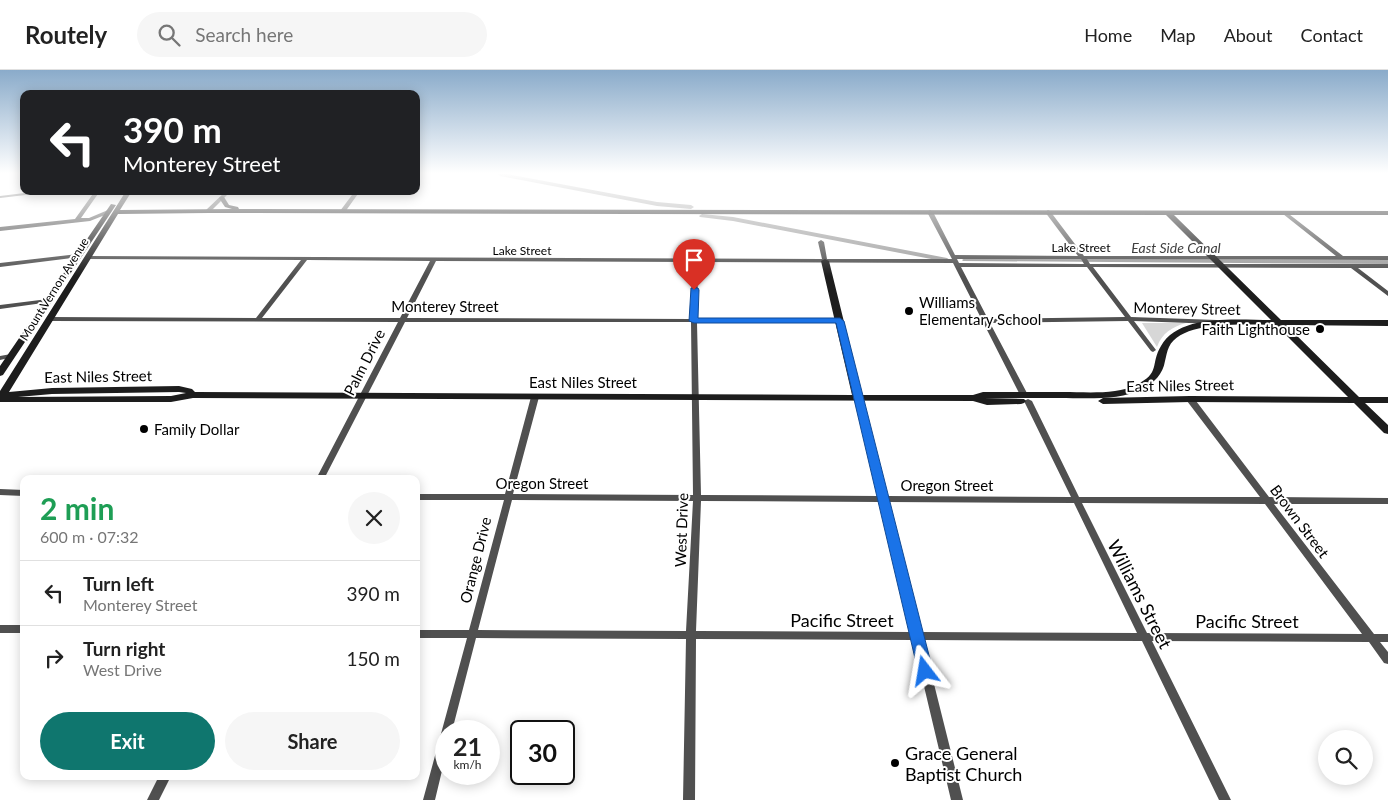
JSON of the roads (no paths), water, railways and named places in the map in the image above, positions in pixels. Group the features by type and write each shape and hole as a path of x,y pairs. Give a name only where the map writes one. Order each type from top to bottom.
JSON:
{"main road":[{"name":"Mount Vernon Avenue","path":"0,373 100,222 112,215 115,208"},
{"name":"Mount Vernon Avenue","path":"1,397 71,286 117,208"},
{"path":"112,215 208,211 1388,213"},
{"path":"1167,212 1388,431"},
{"path":"88,258 85,254 94,237 94,231"},
{"path":"71,286 68,282 79,262 78,256"},
{"path":"825,261 858,398"},
{"path":"48,301 52,303 46,316 50,319"},
{"name":"Monterey Street","path":"1221,322 1388,323"},
{"name":"East Niles Street","path":"1,397 9,400 171,399 193,395 973,398 987,402 1026,398 1098,395 1130,391 1140,387 1154,377 1159,370 1164,347 1172,336 1188,328 1221,322"},
{"name":"East Niles Street","path":"1026,398 1388,400"}],"street":[{"path":"77,220 86,208"},
{"path":"208,211 211,208"},
{"name":"Williams Street","path":"930,212 985,322 1026,398 1074,499 1225,800"},
{"path":"1048,212 1153,350"},
{"path":"1285,213 1388,294"},
{"path":"0,229 112,215"},
{"path":"90,219 99,220 100,222"},
{"path":"821,242 825,261"},
{"path":"0,265 78,256"},
{"name":"Lake Street","path":"88,258 955,261 1083,258 1388,258"},
{"path":"258,319 305,259"},
{"name":"Palm Drive","path":"322,475 434,260"},
{"name":"West Drive","path":"689,800 690,635 697,498 694,321 695,260"},
{"name":"Lake Street","path":"955,261 1088,265 1388,266"},
{"path":"0,307 48,301"},
{"name":"Monterey Street","path":"50,319 840,321"},
{"name":"Monterey Street","path":"985,322 1189,320 1221,322"},
{"path":"0,358 11,356"},
{"name":"Orange Drive","path":"450,720 534,397"},
{"path":"858,398 957,800"},
{"name":"Brown Street","path":"1190,399 1388,660"},
{"path":"0,492 20,492"},
{"name":"Oregon Street","path":"420,497 1388,500"},
{"path":"0,629 20,629"},
{"name":"Pacific Street","path":"420,634 1388,638"},
{"name":"Orange Drive","path":"429,800 435,778"},
{"path":"153,800 163,780"}],"waterway":[{"name":"East Side Canal","path":"702,216 733,219 947,260"},
{"name":"East Side Canal","path":"965,260 1388,262"}],"place":[{"name":"Williams Elementary School","path":"909,311"},
{"name":"Faith Lighthouse","path":"1320,329"},
{"name":"Family Dollar","path":"144,429"},
{"name":"Grace General Baptist Church","path":"895,763"}]}
